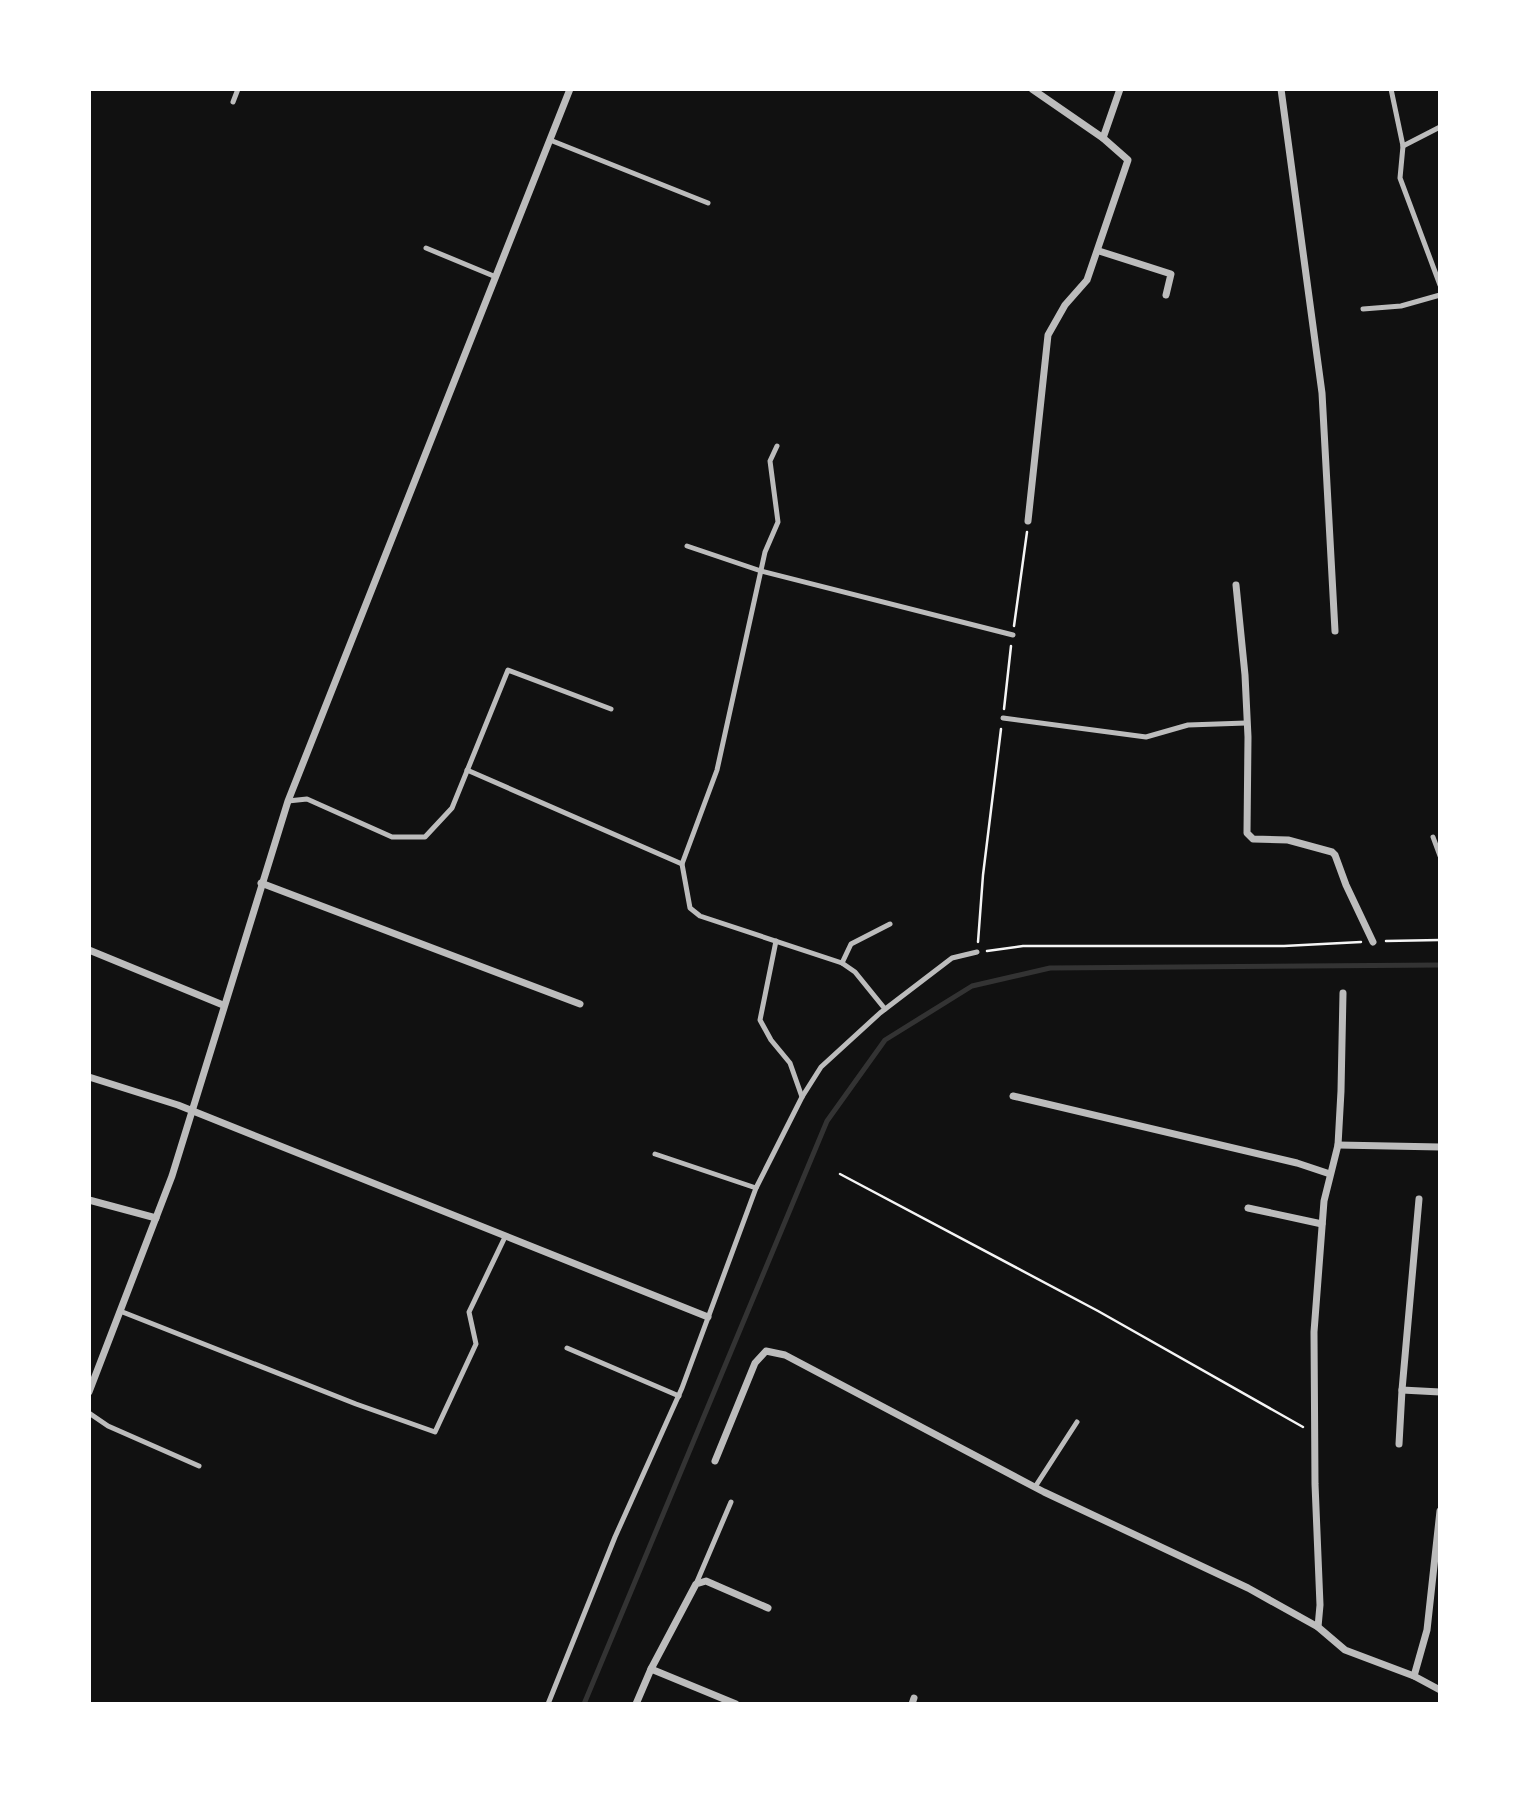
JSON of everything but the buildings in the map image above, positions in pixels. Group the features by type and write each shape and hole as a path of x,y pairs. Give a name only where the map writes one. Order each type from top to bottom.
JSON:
{"street":[{"path":"89,1392 172,1176 288,801 570,89"},
{"path":"1028,521 1048,335 1065,304 1087,280 1128,160 1103,138 1032,89"},
{"path":"1103,138 1120,89"},
{"path":"1281,89 1322,393 1335,631"},
{"path":"1099,251 1171,274 1166,295"},
{"path":"1236,585 1245,675 1247,833 1253,839 1288,840 1332,852 1373,942"},
{"path":"261,883 580,1004"},
{"path":"89,950 223,1006"},
{"path":"1318,1627 1320,1605 1314,1332 1322,1224 1338,1145 1343,993"},
{"path":"89,1077 192,1111 708,1317"},
{"path":"1013,1096 1297,1163 1330,1174"},
{"path":"1338,1145 1440,1147"},
{"path":"1399,1444 1419,1199"},
{"path":"89,1200 156,1218"},
{"path":"1248,1208 1322,1224"},
{"path":"715,1461 755,1363 766,1351 785,1355 1035,1487 1248,1588 1318,1627 1345,1650 1414,1676 1440,1690"},
{"path":"1402,1390 1440,1392"},
{"path":"1414,1676 1427,1630 1440,1511"},
{"path":"636,1704 651,1669 696,1584 706,1581 768,1608"},
{"path":"651,1669 736,1704"}],"lane":[{"path":"233,102 238,89"},
{"path":"1391,89 1403,146 1400,178 1440,285"},
{"path":"1403,146 1440,127"},
{"path":"550,140 708,203"},
{"path":"426,248 496,277"},
{"path":"1363,309 1401,306 1440,295"},
{"path":"777,446 770,461 778,522 765,552 717,770 682,864 690,908 700,916 842,963 855,972 885,1009"},
{"path":"687,546 761,571 1013,635"},
{"path":"288,801 307,799 392,837 425,837 452,808 508,670 611,709"},
{"path":"1003,718 1146,737 1188,725 1246,723"},
{"path":"467,770 682,864"},
{"path":"1433,837 1440,856"},
{"path":"842,963 851,944 890,923"},
{"path":"776,941 760,1020 771,1040 790,1063 802,1097"},
{"path":"548,1704 614,1537 679,1396 757,1188 802,1097 821,1067 885,1009 952,958 977,952"},
{"path":"655,1154 757,1188"},
{"path":"120,1311 356,1404 435,1432 475,1344 468,1312 505,1237"},
{"path":"567,1348 679,1396"},
{"path":"89,1412 108,1426 199,1466"},
{"path":"1035,1487 1077,1422"},
{"path":"696,1584 731,1502"}],"path":[{"path":"1028,521 983,875 977,952 1023,946 1284,946 1440,940"},
{"path":"840,1174 1098,1311 1315,1434"}],"waterway":[{"path":"584,1704 827,1121 885,1040 972,986 1050,968 1440,965"}]}
